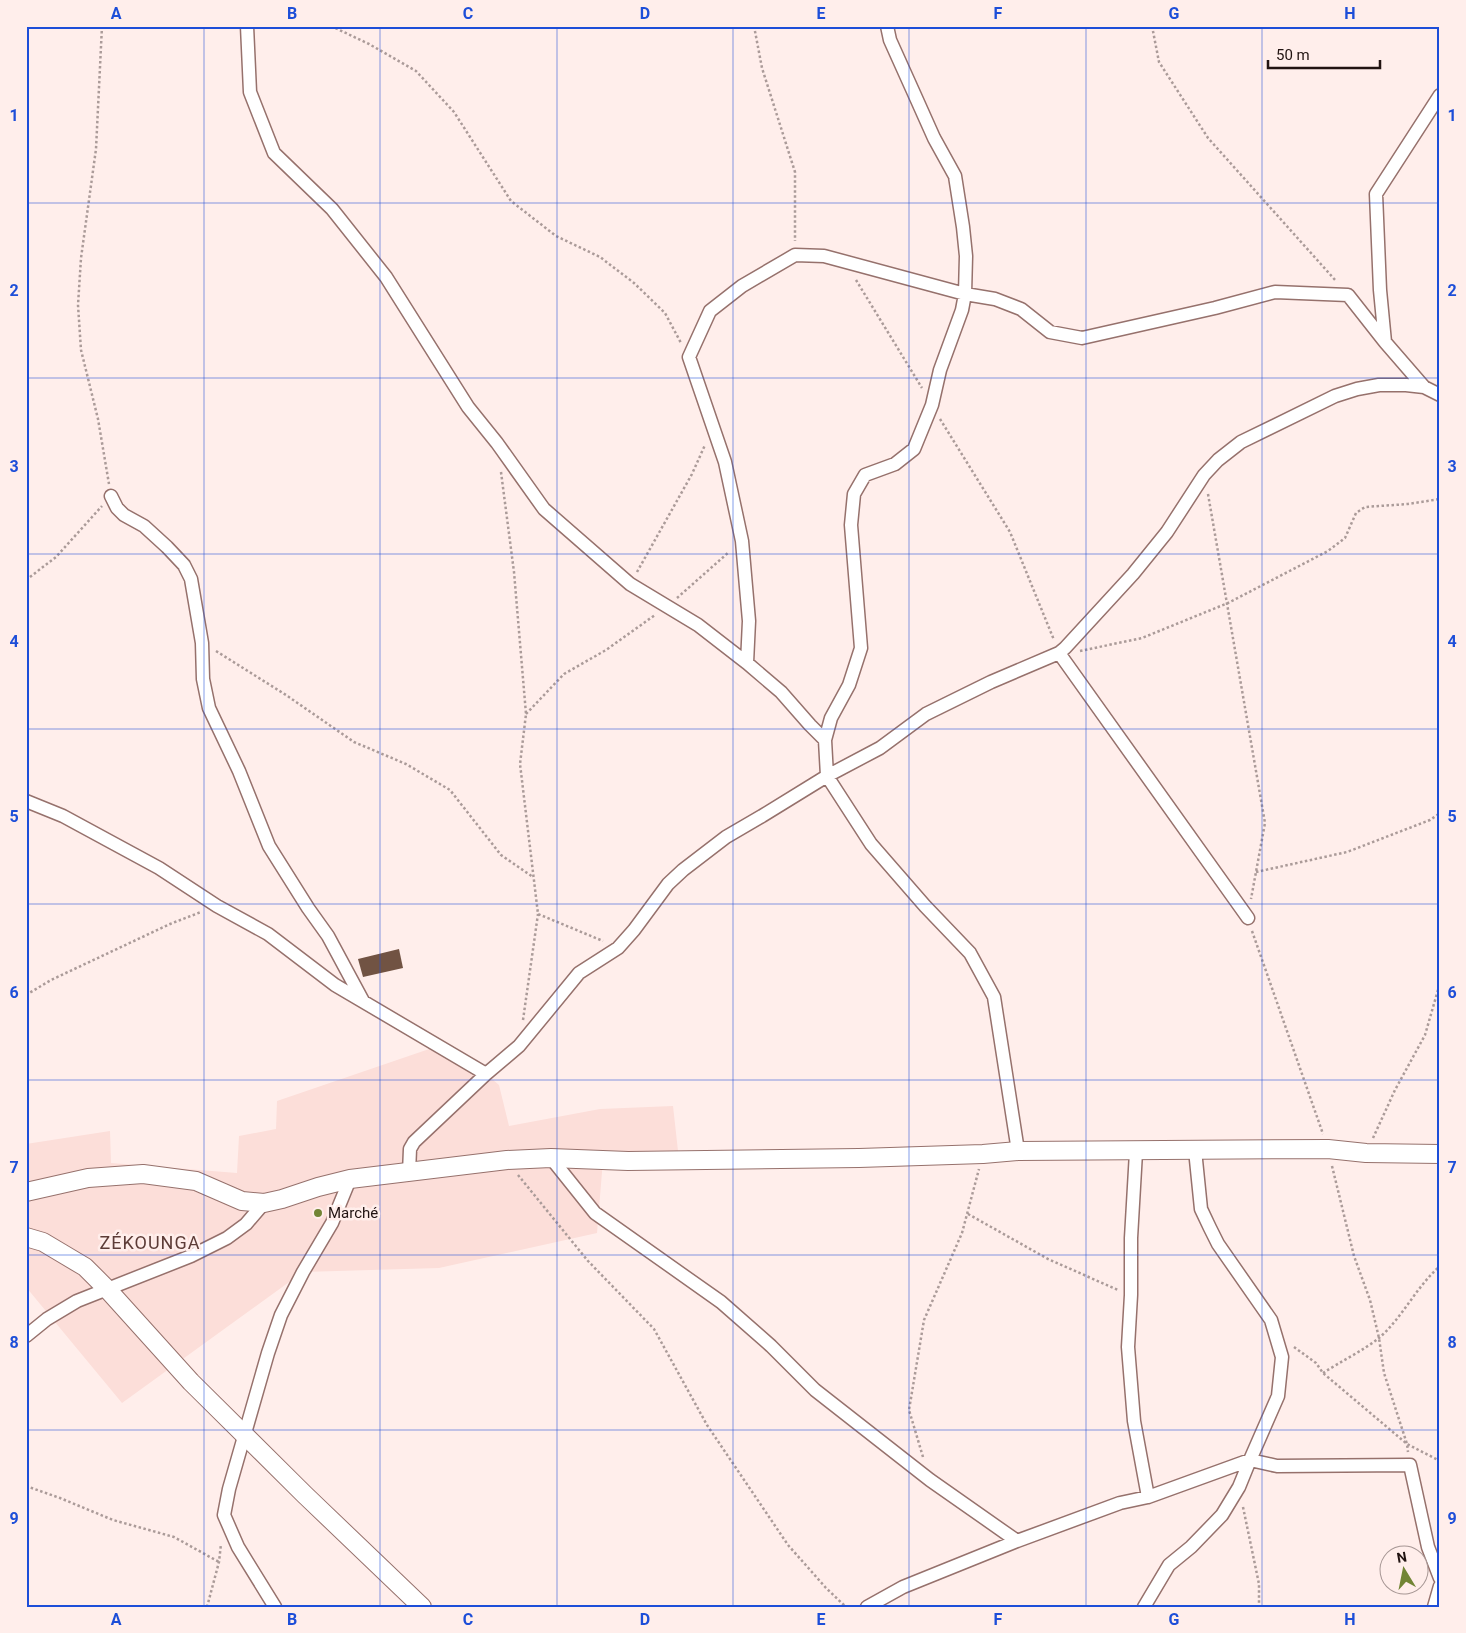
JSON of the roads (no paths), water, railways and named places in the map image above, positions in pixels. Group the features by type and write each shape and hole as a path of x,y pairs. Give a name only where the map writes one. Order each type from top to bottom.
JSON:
{"street":[{"path":"248,26 250,92 274,153 332,208 386,277 468,407 497,443 544,509 630,584 698,625 746,663 781,692 825,740"},
{"path":"887,26 890,40 924,116 955,176 964,227 966,256 965,294 962,310 940,370 932,405 914,449 896,464 866,475 854,494 851,525 862,648 849,685 831,718 825,740 827,776 871,844 925,906 970,953 994,997 1018,1152"},
{"path":"1386,342 1380,281 1376,194 1440,95"},
{"path":"746,663 749,621 742,541 725,462 689,356 710,311 742,286 795,255 824,256 965,294 995,299 1021,309 1050,332 1082,338 1215,308 1275,292 1348,295 1424,387"},
{"path":"409,1173 410,1149 414,1142 486,1074 519,1046 579,973 618,948 634,930 668,884 682,870 726,836 827,776 880,748 926,714 991,682 1062,651 1133,574 1156,546 1204,475 1218,460 1241,442 1334,396 1357,389 1379,385 1406,385 1424,387 1440,394"},
{"path":"110,496 124,515 144,526 184,565 191,579 202,643 202,679 209,708 239,772 269,846 328,936 363,1001"},
{"path":"1062,651 1248,918"},
{"path":"26,801 63,816 159,868 217,906 268,934 335,985 486,1074"},
{"path":"26,1192 88,1178 143,1174 196,1181 242,1201 264,1203 350,1179 507,1160 551,1158 628,1161 859,1158 1018,1152 1328,1149 1366,1153 1440,1154"},
{"path":"1144,1607 1169,1565 1209,1530 1222,1515 1239,1487 1278,1396 1282,1357 1271,1320 1218,1244 1201,1209 1194,1150"},
{"path":"1136,1152 1128,1347 1134,1421 1148,1497"},
{"path":"551,1158 595,1213 721,1302 771,1346 815,1390 930,1480 1017,1541"},
{"path":"276,1607 238,1547 224,1515 232,1473 281,1315 303,1272 332,1223 350,1179"},
{"path":"26,1336 47,1319 77,1301 192,1256 227,1238 246,1224 264,1203"},
{"path":"26,1237 43,1242 85,1267 192,1382 305,1495 422,1607"},
{"path":"867,1607 903,1587 1017,1541 1120,1503 1148,1497 1250,1460 1278,1466 1410,1465 1428,1547 1440,1578"},
{"path":"1434,1607 1440,1586"}],"place":[{"name":"Marché","path":"318,1213"}],"district":[{"name":"ZÉKOUNGA","path":"150,1242"}]}
